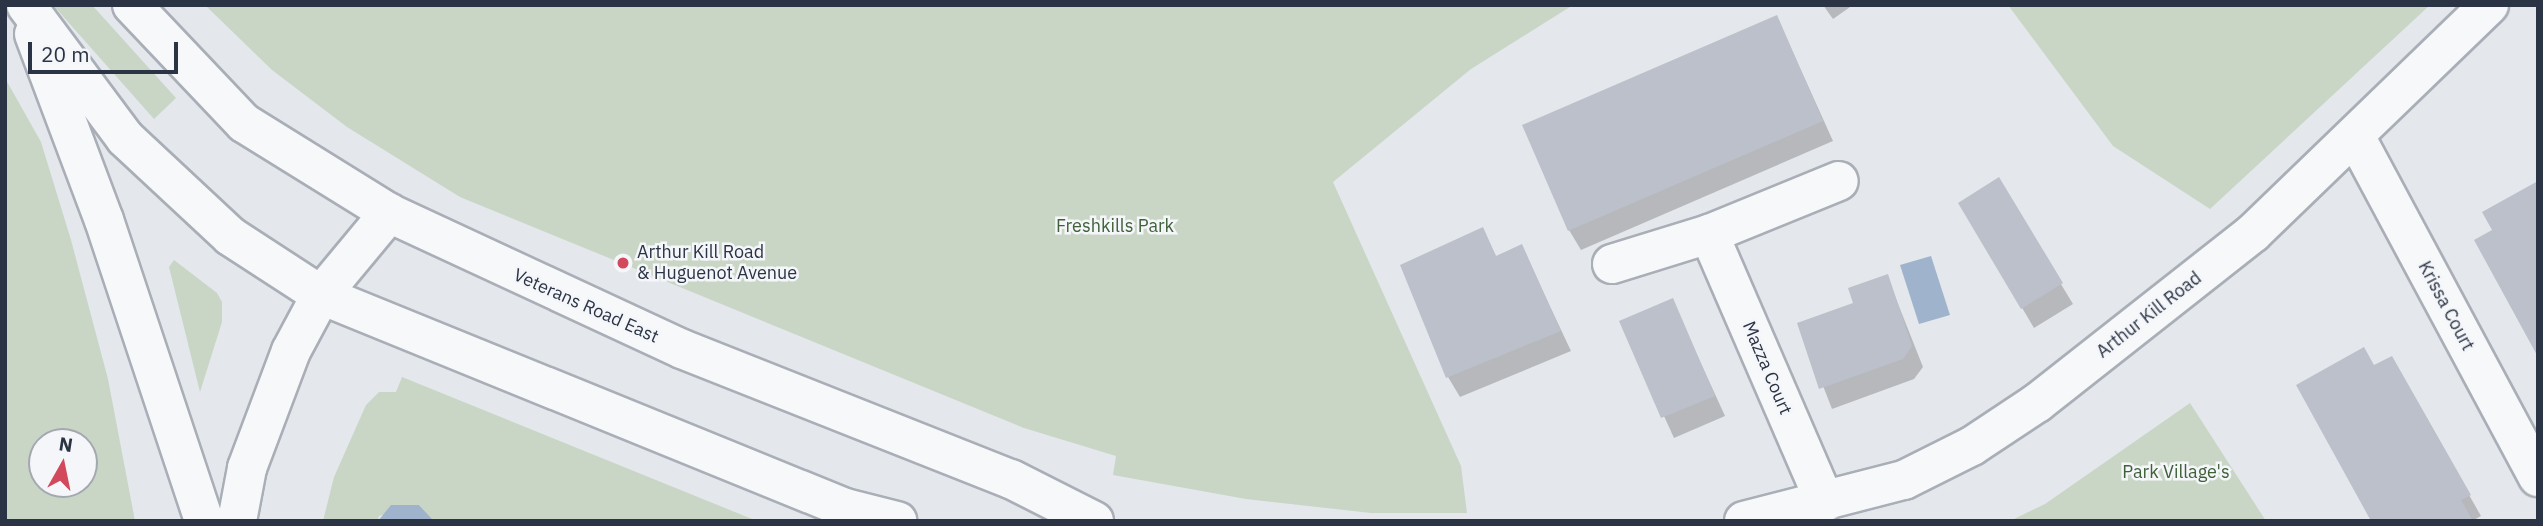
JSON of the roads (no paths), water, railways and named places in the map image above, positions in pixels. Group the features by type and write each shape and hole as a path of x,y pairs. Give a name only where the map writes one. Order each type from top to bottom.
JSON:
{"street":[{"path":"25,5 125,138 230,236 321,295 846,514 897,521"},
{"path":"25,5 104,220 204,521"},
{"name":"Veterans Road East","path":"132,5 244,123 389,214 682,349 1011,479 1094,521"},
{"name":"Arthur Kill Road","path":"1744,521 1904,480 1972,446 2037,403 2253,233 2489,5"},
{"name":"Krissa Court","path":"2355,136 2538,477"},
{"path":"1612,264 1709,234 1839,181"},
{"path":"237,521 247,468 273,392 321,295 389,214"},
{"name":"Mazza Court","path":"1709,234 1825,502"}],"water":[{"path":"1931,256 1950,315 1919,324 1900,265"},
{"path":"391,505 419,505 434,521 378,521"}],"place":[{"name":"Arthur Kill Road & Huguenot Avenue","path":"623,263"}],"park label":[{"name":"Freshkills Park","path":"1115,226"},
{"name":"Park Village's","path":"2176,472"}]}
